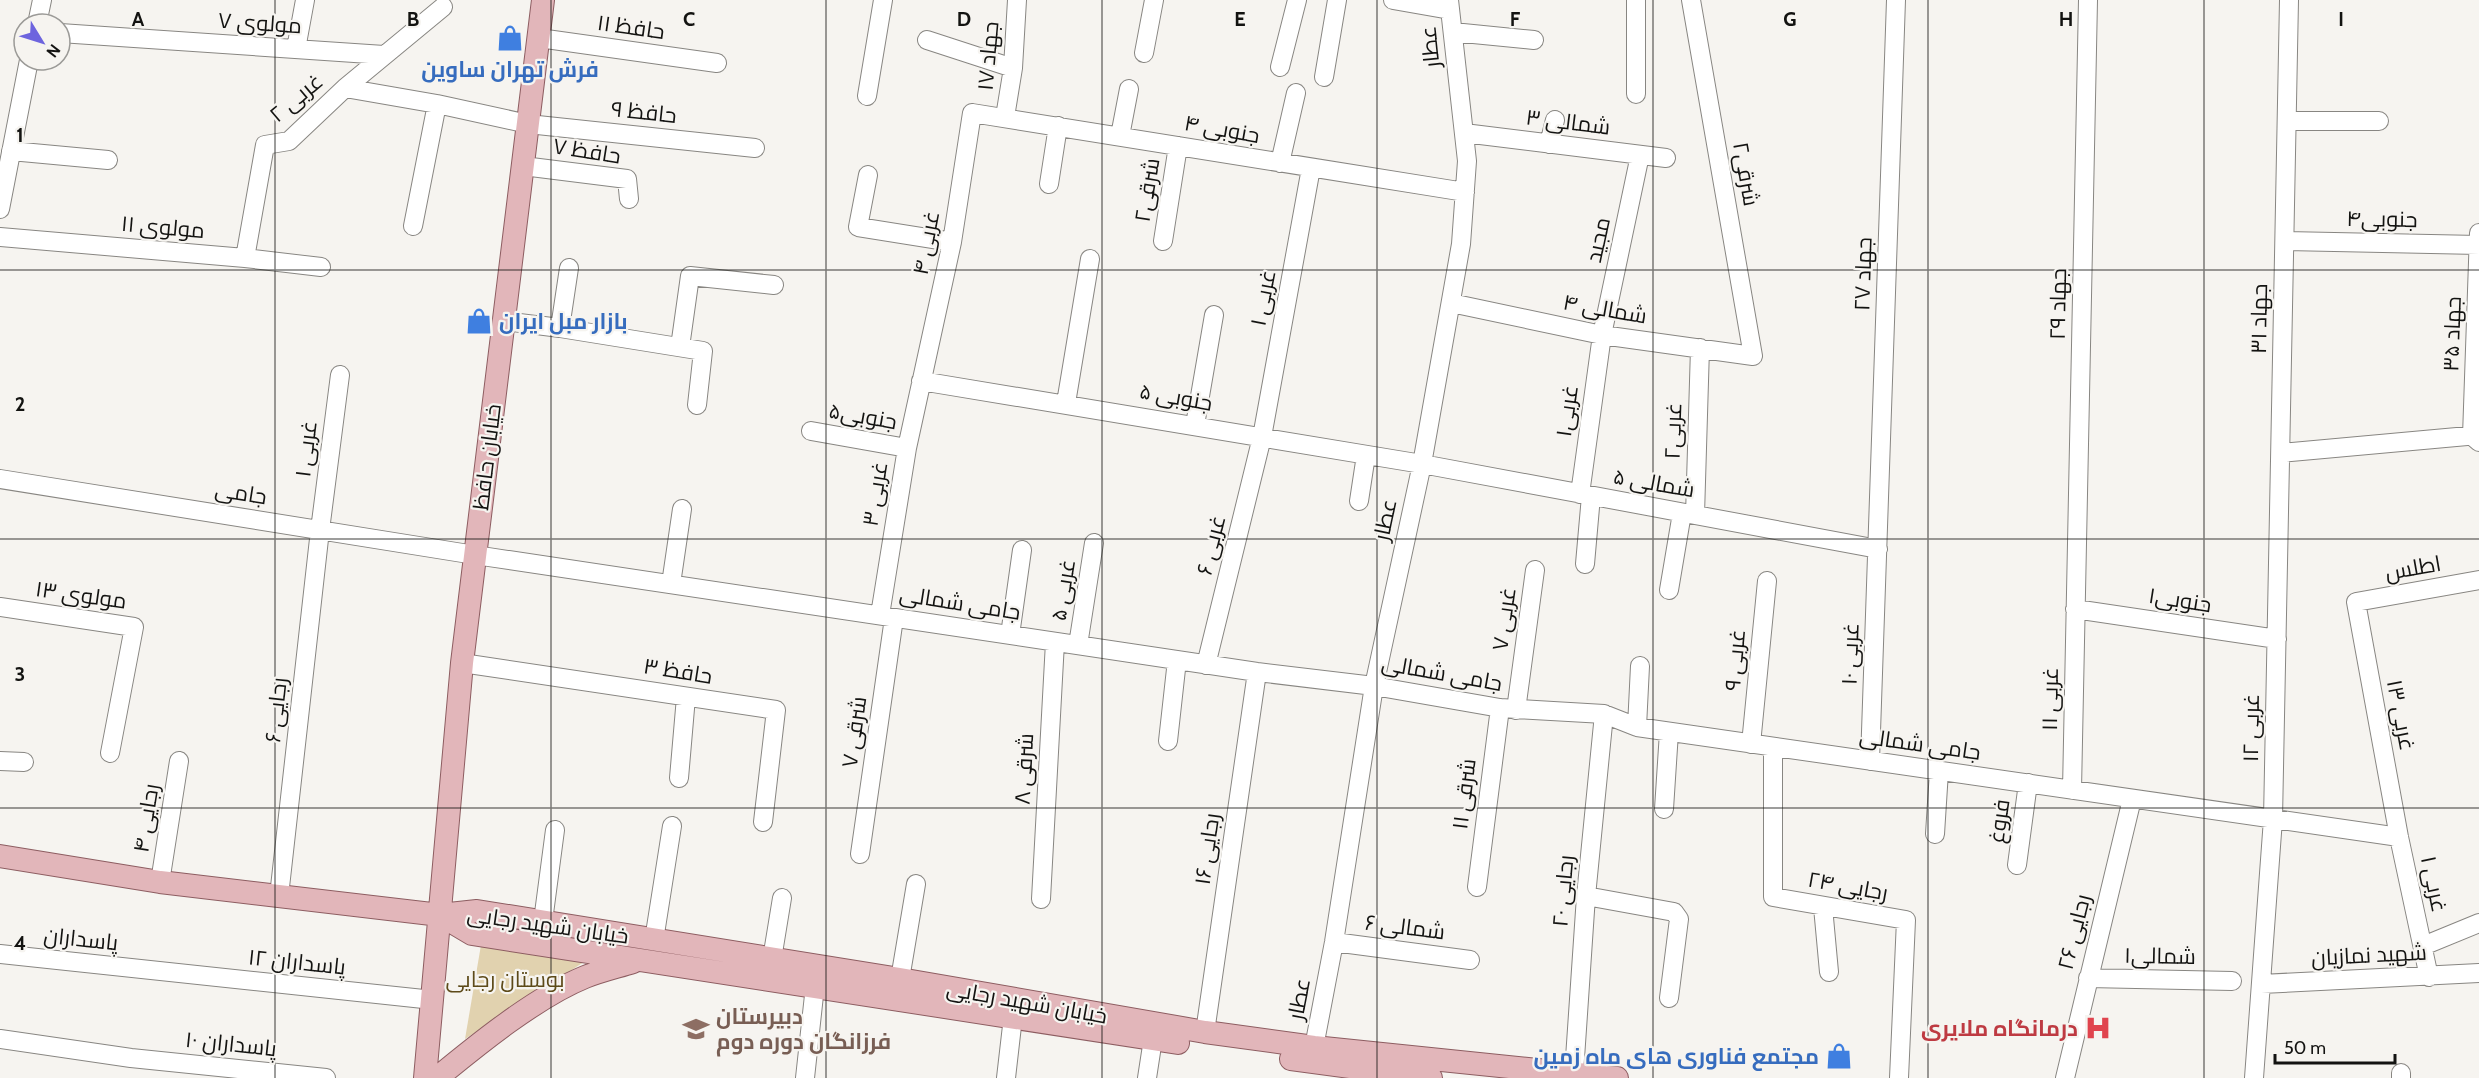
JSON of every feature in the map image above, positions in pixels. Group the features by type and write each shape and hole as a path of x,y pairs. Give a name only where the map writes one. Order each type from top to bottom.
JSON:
{"main road":[{"name":"خیابان حافظ","path":"426,1078 462,663 543,0"},
{"name":"خیابان شهید رجایی","path":"0,856 160,882 440,915 477,911 543,921 900,979 1153,1039 1425,1078"},
{"name":"خیابان شهید رجایی","path":"440,915 472,934 1013,1017 1079,1020 1205,1032 1310,1062 1574,1073 1617,1078"},
{"path":"437,1078 474,1047 547,998 584,978 637,961"}],"street":[{"path":"296,49 304,0"},
{"path":"867,96 883,0"},
{"name":"جهاد ۱۷","path":"1005,117 1013,68 1017,0"},
{"path":"1144,53 1154,0"},
{"path":"1280,67 1297,0"},
{"path":"1324,77 1337,0"},
{"path":"1393,0 1450,5"},
{"path":"1636,0 1636,94"},
{"name":"شرقی۲","path":"1692,0 1753,356"},
{"name":"جهاد ۲۷","path":"1878,549 1896,0"},
{"name":"جهاد ۲۹","path":"2075,609 2088,0"},
{"name":"جهاد ۳۱","path":"2277,639 2289,0"},
{"name":"عطار","path":"1310,1062 1334,942 1374,686 1422,464 1461,244 1467,160 1450,5"},
{"name":"غربی ۲","path":"244,258 265,145 289,141 345,88 443,7"},
{"path":"1453,32 1534,40"},
{"name":"مولوی ۷","path":"72,34 384,56"},
{"name":"حافظ ۱۱","path":"539,38 717,63"},
{"path":"927,40 1013,68"},
{"path":"0,209 27,72"},
{"name":"حافظ ۹","path":"345,88 437,104 528,124 755,148"},
{"path":"1119,136 1129,89"},
{"path":"1280,163 1296,93"},
{"path":"414,226 437,104"},
{"name":"جنوبی ۴","path":"972,113 1465,192"},
{"name":"غربی ۴","path":"921,381 952,243 972,113"},
{"path":"1549,144 1555,120"},
{"path":"2287,121 2379,121"},
{"path":"1049,184 1058,126"},
{"name":"شمالی ۳","path":"1464,134 1666,158"},
{"name":"شرقی۲","path":"1163,241 1178,146"},
{"path":"11,151 108,160"},
{"name":"مجید","path":"1602,335 1640,155"},
{"name":"حافظ ۷","path":"523,166 627,179 629,199"},
{"name":"غربی ۱","path":"1262,437 1311,168"},
{"path":"868,175 858,227 952,243"},
{"name":"جهاد ۳۵","path":"2477,438 2479,233"},
{"name":"مولوی ۱۱","path":"0,237 321,267"},
{"name":"جنوبی۴","path":"2285,241 2479,245"},
{"path":"1066,403 1090,259"},
{"path":"560,328 569,268"},
{"path":"680,347 690,276 774,285"},
{"name":"شمالی ۴","path":"1451,303 1602,335 1753,356"},
{"path":"1195,425 1214,315"},
{"path":"504,321 703,351 697,405"},
{"name":"غربی۱","path":"1585,564 1586,495 1602,335"},
{"name":"غربی۲","path":"1669,590 1688,514 1700,348"},
{"name":"غربی ۱","path":"320,530 340,375"},
{"name":"جنوبی ۵","path":"921,381 1066,403 1422,464"},
{"name":"غربی ۳","path":"887,617 907,448 921,381"},
{"name":"جنوبی۵","path":"812,431 907,448"},
{"name":"غربی ۶","path":"1206,664 1262,437"},
{"path":"2280,453 2477,438"},
{"path":"1359,501 1366,454"},
{"name":"شمالی ۵","path":"1422,464 1878,549"},
{"name":"جامی","path":"0,479 475,555"},
{"path":"671,584 682,509"},
{"name":"رجایی ۶","path":"279,896 320,530"},
{"name":"غربی ۵","path":"1078,645 1094,543"},
{"name":"غربی ۱۰","path":"1870,761 1878,549"},
{"path":"1010,635 1022,550"},
{"name":"جامی شمالی","path":"475,555 1257,672 1374,686 1508,709 1604,714 1637,727 1669,732 2399,837"},
{"name":"غربی ۷","path":"1508,709 1535,570"},
{"name":"اطلس","path":"2356,602 2479,580"},
{"name":"غربی ۹","path":"1751,744 1767,581"},
{"name":"غربی ۱۳","path":"2356,602 2399,837"},
{"name":"مولوی ۱۳","path":"0,607 134,627 110,753"},
{"name":"جنوبی۱","path":"2075,609 2277,639"},
{"name":"غربی ۱۱","path":"2072,790 2075,609"},
{"name":"شرقی ۷","path":"860,854 887,617"},
{"name":"غربی ۱۲","path":"2273,819 2277,639"},
{"name":"شرقی ۸","path":"1041,899 1055,642"},
{"path":"1168,741 1177,660"},
{"name":"حافظ ۳","path":"462,663 776,711 763,822"},
{"path":"1637,727 1640,666"},
{"name":"رجایی ۱۶","path":"1205,1032 1257,672"},
{"path":"679,778 686,697"},
{"name":"شرقی ۱۱","path":"1477,887 1508,709"},
{"name":"رجایی ۲۰","path":"1574,1073 1586,896 1604,714"},
{"path":"1664,809 1669,732"},
{"name":"رجایی ۲۴","path":"1773,747 1773,897 1906,920 1899,1078"},
{"path":"0,760 24,762"},
{"name":"رجایی ۴","path":"160,882 179,761"},
{"path":"1935,834 1939,771"},
{"name":"فروغ","path":"2017,865 2028,783"},
{"name":"رجایی ۲۶","path":"2065,1078 2132,798"},
{"path":"2254,1078 2273,819"},
{"path":"654,940 672,826"},
{"path":"543,921 555,830"},
{"name":"غربی ۱","path":"2399,837 2429,977"},
{"path":"900,979 916,884"},
{"path":"1586,896 1674,912 1677,915 1679,919 1669,998"},
{"path":"772,959 783,898"},
{"path":"1823,907 1829,972"},
{"path":"2423,946 2479,923"},
{"name":"شمالی ۶","path":"1334,942 1470,960"},
{"name":"پاسداران","path":"0,954 157,972"},
{"name":"پاسداران ۱۲","path":"157,972 433,1000"},
{"name":"شهید نمازیان","path":"2261,984 2479,973"},
{"name":"شمالی۱","path":"2088,978 2232,981"},
{"path":"805,1078 815,986"},
{"path":"1006,1078 1013,1017"},
{"name":"پاسداران ۱۰","path":"0,1039 131,1058 326,1078"},
{"path":"1147,1078 1153,1039"}],"green space":[{"name":"بوستان رجایی","path":"481,945 587,960 465,1039"}],"place":[{"name":"فرش تهران ساوین","path":"510,38"},
{"name":"بازار مبل ایران","path":"479,321"},
{"name":"درمانگاه ملایری","path":"2098,1028"},
{"name":"دبیرستان فرزانگان دوره دوم","path":"696,1029"},
{"name":"مجتمع فناوری های ماه زمین","path":"1839,1056"}]}
